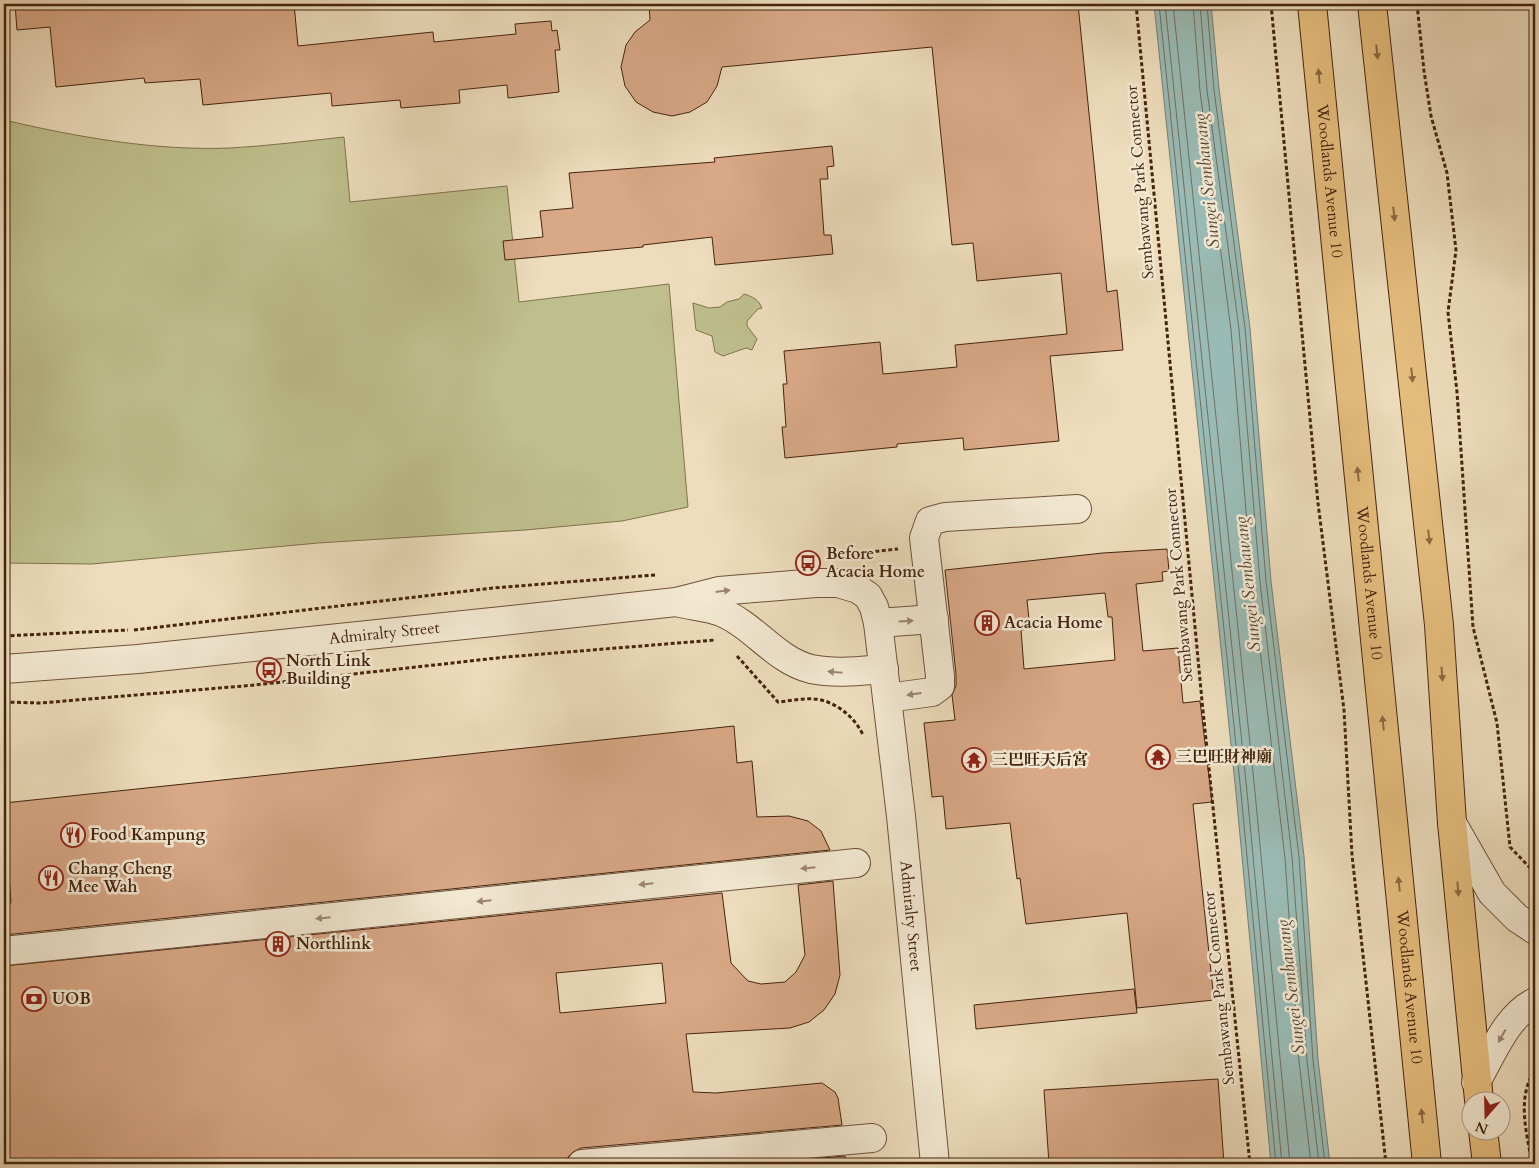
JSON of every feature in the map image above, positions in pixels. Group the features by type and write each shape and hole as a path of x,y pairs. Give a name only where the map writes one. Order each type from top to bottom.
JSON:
{"main road":[{"name":"Woodlands Avenue 10","path":"1312,4 1427,1164"},
{"path":"1372,4 1439,626 1452,823 1478,1090"},
{"path":"1484,1140 1488,1164"}],"street":[{"path":"887,698 932,692 940,686 924,538 930,521 945,517 1077,509"},
{"name":"Admiralty Street","path":"4,669 138,659 676,602 718,591 838,583 858,589 868,596 874,606 878,623 901,816 935,1164"},
{"name":"Admiralty Street","path":"676,602 721,612 753,632 783,658 810,668 838,673 884,669"},
{"path":"878,623 934,619"},
{"path":"1452,823 1492,893 1517,918 1535,930"},
{"path":"4,951 856,863"},
{"path":"1478,1090 1508,1026 1524,1007 1535,1002"},
{"path":"582,1164 872,1138"}],"path":[{"name":"Sembawang Park Connector","path":"1136,4 1201,691 1250,1164"},
{"path":"1271,4 1318,503 1344,710 1352,855 1386,1164"},
{"path":"1417,4 1431,116 1447,173 1456,250 1448,312 1457,392 1473,627 1497,723 1510,847 1535,873"},
{"path":"837,556 898,549 899,558"},
{"path":"4,636 133,630 493,588 656,575"},
{"path":"4,702 42,703 255,684 506,657 720,640"},
{"path":"733,653 778,702 815,699 840,709 856,721 864,744"},
{"path":"1532,1164 1523,1104 1530,1077 1535,1070"}],"green space":[{"path":"4,120 116,142 173,147 230,148 344,137 350,202 507,186 519,302 669,284 688,507 622,521 525,530 318,543 92,564 4,563"},
{"path":"744,294 759,302 762,308 758,309 747,321 747,326 757,339 752,350 746,348 723,356 715,352 712,336 696,330 693,303 709,308 720,307 727,302 739,299"}],"water":[{"name":"Sungei Sembawang","path":"1154,4 1211,4 1219,89 1250,328 1271,581 1304,856 1318,1059 1330,1164 1271,1164 1236,793"}],"building":[{"path":"15,4 127,4 127,7 159,4 294,4 298,46 433,32 434,42 516,34 515,24 551,21 552,31 557,30 560,50 555,50 559,92 508,98 507,85 459,90 460,103 401,108 400,100 332,106 331,93 203,105 200,79 145,83 144,78 56,87 50,27 17,30"},
{"path":"649,4 1078,4 1107,292 1117,290 1123,350 1050,356 1059,441 964,450 963,438 897,444 897,447 785,458 782,427 786,427 783,384 787,384 784,351 880,342 883,374 957,367 955,345 1067,334 1061,273 977,281 973,243 952,245 932,47 722,67 717,86 707,102 690,112 672,116 653,112 636,102 625,86 621,67 626,45 635,32 650,20"},
{"path":"832,146 834,166 827,167 828,179 820,179 824,235 831,235 833,254 715,265 712,237 643,245 643,247 505,260 503,241 543,237 540,211 573,208 569,173 715,162 714,158"},
{"path":"1167,549 1169,571 1162,572 1163,581 1136,584 1143,651 1178,648 1183,703 1200,701 1212,802 1193,804 1214,1000 1137,1008 1127,913 1026,924 1020,878 1017,879 1010,823 946,829 943,796 932,797 924,723 955,720 952,695 956,686 956,674 945,570 1103,553","holes":["1105,593 1108,617 1112,617 1115,660 1024,669 1021,630 1030,629 1027,600"]},
{"path":"734,726 737,763 752,761 757,817 789,816 808,821 821,831 830,850 4,935 4,905 11,903 4,803"},
{"path":"833,881 840,975 835,994 824,1010 809,1022 790,1028 686,1034 693,1092 716,1093 822,1083 835,1092 838,1098 842,1125 581,1148 568,1157 567,1164 4,1164 4,966 722,893 731,963 748,981 761,984 785,982 796,972 805,955 798,885","holes":["662,963 666,1003 560,1013 556,973"]},
{"path":"1134,989 1137,1013 976,1029 974,1005"},
{"path":"1218,1079 1224,1164 1049,1164 1044,1090"},
{"path":"845,1156 846,1164 754,1164"}],"place":[{"name":"Before Acacia Home","path":"808,563"},
{"name":"Acacia Home","path":"987,623"},
{"name":"North Link Building","path":"269,670"},
{"name":"三巴旺財神廟","path":"1158,757"},
{"name":"三巴旺天后宮","path":"974,760"},
{"name":"Food Kampung","path":"73,835"},
{"name":"Chang Cheng Mee Wah","path":"51,878"},
{"name":"Northlink","path":"278,944"},
{"name":"UOB","path":"34,999"}]}
